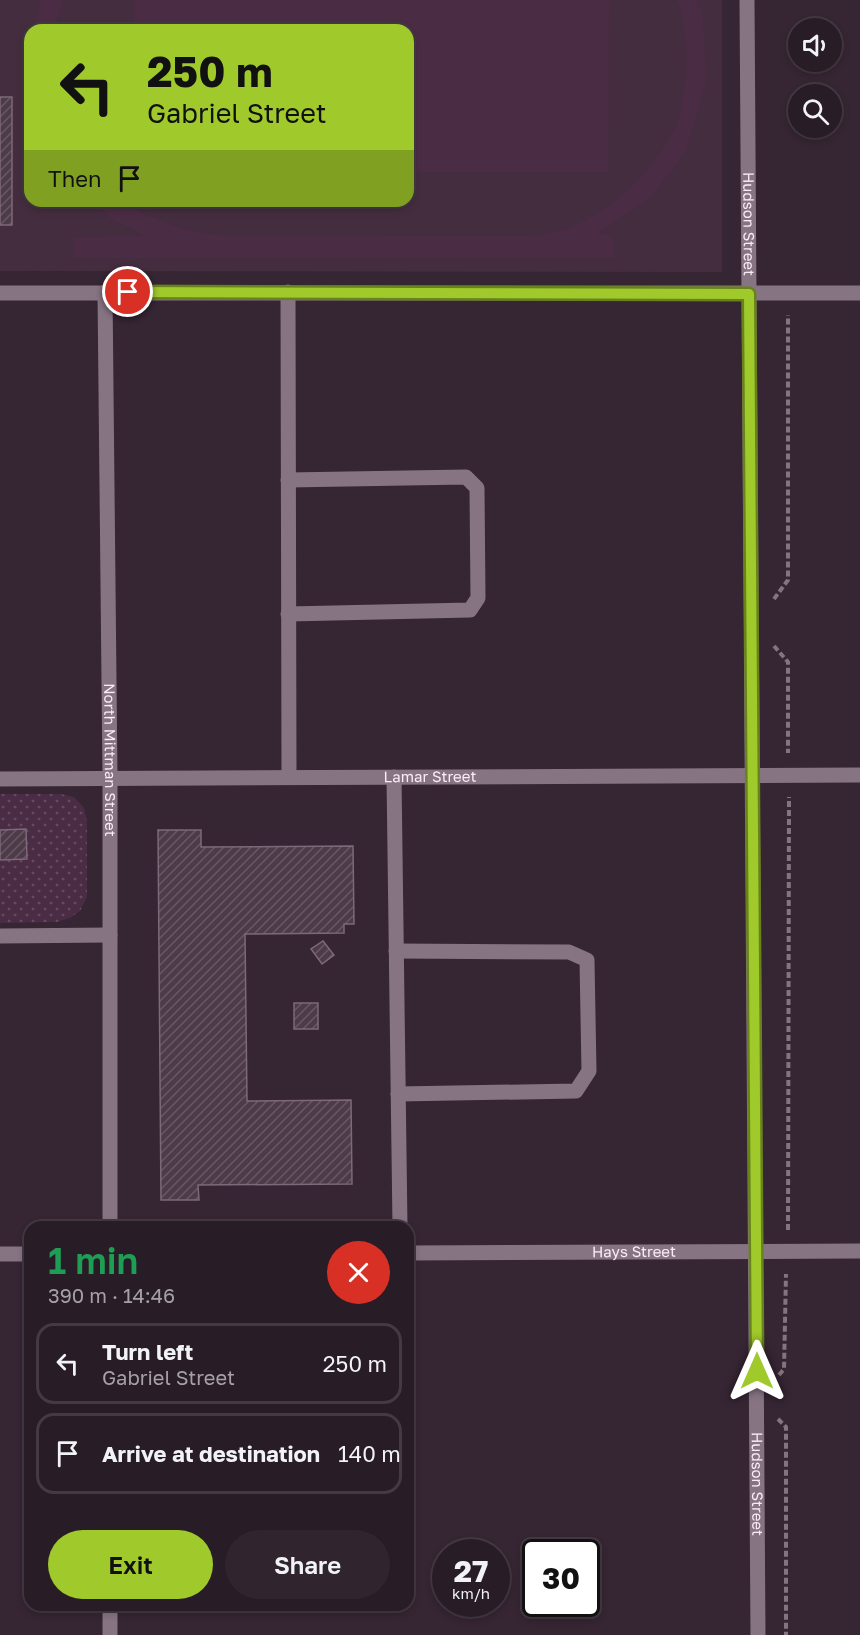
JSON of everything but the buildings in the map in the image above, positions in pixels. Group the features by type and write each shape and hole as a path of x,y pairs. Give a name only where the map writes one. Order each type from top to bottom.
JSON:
{"street":[{"name":"Hudson Street","path":"747,0 758,1635"},
{"name":"North Mittman Street","path":"105,292 110,778 110,1221"},
{"path":"288,292 289,777"},
{"path":"0,293 860,293"},
{"path":"288,480 466,477 477,488 478,598 470,610 288,614"},
{"name":"Lamar Street","path":"0,779 860,775"},
{"path":"394,777 399,1221"},
{"path":"0,936 110,935"},
{"path":"396,951 569,952 586,960 590,1071 576,1090 398,1094"},
{"name":"Hays Street","path":"414,1253 860,1251"},
{"path":"0,1254 24,1254"},
{"path":"110,1611 110,1635"}],"path":[{"path":"774,609 774,598 788,580 787,333 790,293"},
{"path":"773,644 788,662 788,1228"},
{"path":"777,1377 784,1369 786,1270"},
{"path":"771,1412 786,1427 786,1635"}],"shaded area":[{"path":"0,0 722,0 722,272 0,271"},
{"path":"40,0 63,0 56,24 35,24"},
{"path":"134,0 609,0 608,172 414,172 414,24 134,24"},
{"path":"677,0 697,0 703,17 706,84 685,153 649,199 598,233 613,237 614,258 73,258 73,237 145,236 110,218 100,207 134,207 142,213 187,230 217,235 526,236 554,233 571,227 602,210 631,188 654,162 672,135 684,95 686,79 685,31"},
{"path":"0,794 61,794 74,797 84,808 87,822 87,897 80,911 70,918 57,922 0,923"}],"route":[{"path":"128,292 749,294 757,1371"}]}
